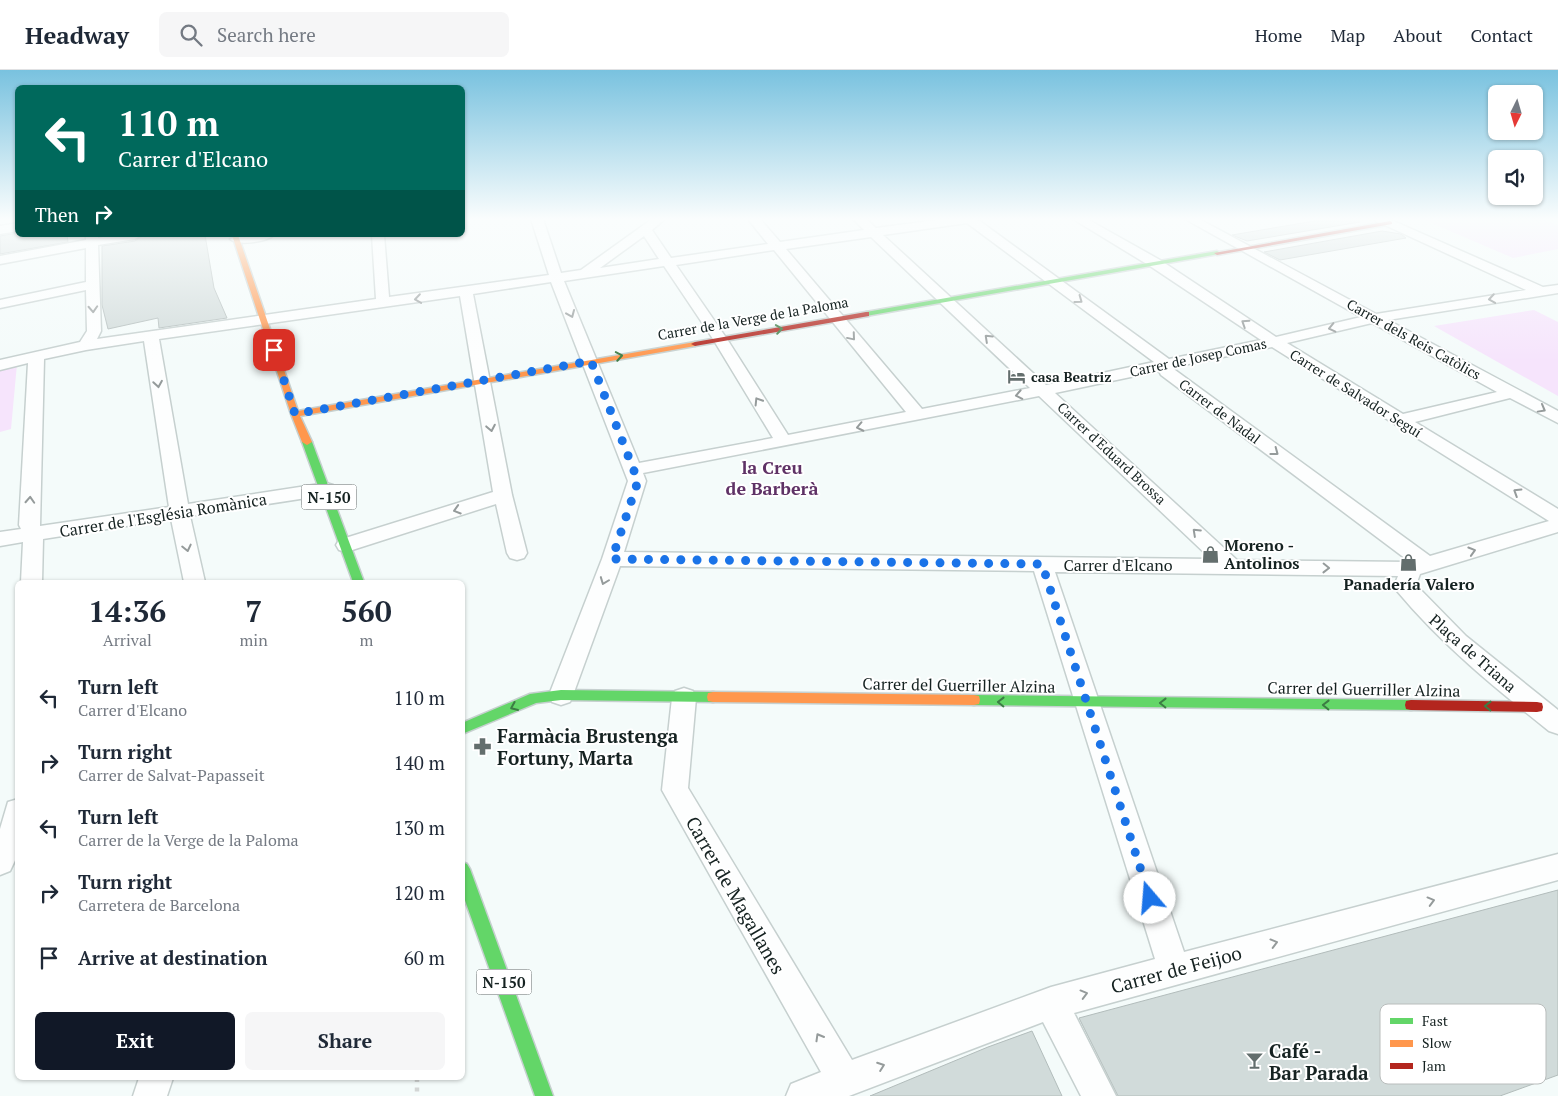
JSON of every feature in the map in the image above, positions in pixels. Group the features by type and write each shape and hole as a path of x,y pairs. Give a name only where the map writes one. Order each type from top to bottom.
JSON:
{"street":[{"path":"89,342 94,330 92,267"},
{"name":"N-150","path":"246,267 295,414 326,490 358,580"},
{"path":"380,267 383,304"},
{"path":"553,267 638,481 612,559 561,695"},
{"path":"581,275 593,267"},
{"path":"0,365 89,342 146,337 265,321 635,267"},
{"path":"671,267 720,339 784,442"},
{"path":"795,267 918,415"},
{"name":"Carrer d'Eduard Brossa","path":"911,267 1231,566"},
{"name":"Carrer de Nadal","path":"1034,267 1166,364 1167,372 1421,566"},
{"name":"Carrer de la Verge de la Paloma","path":"295,414 1135,267"},
{"name":"Carrer de Salvador Seguí","path":"1161,267 1274,342 1558,518"},
{"name":"Carrer dels Reis Catòlics","path":"1281,267 1558,418"},
{"path":"1487,267 1540,291"},
{"path":"0,304 92,285"},
{"name":"Carrer de Josep Comas","path":"633,470 1044,390 1274,342 1375,318 1558,289"},
{"path":"466,292 503,495 516,553"},
{"path":"146,337 195,580"},
{"path":"31,580 33,534 29,524 36,357"},
{"path":"1400,420 1512,393"},
{"name":"Carrer de l'Església Romànica","path":"0,539 326,490"},
{"path":"346,545 503,495"},
{"name":"Carrer d'Elcano","path":"612,559 1231,566 1421,566 1558,525"},
{"path":"1042,564 1174,970"},
{"name":"Plaça de Triana","path":"1421,566 1405,586 1425,611 1464,650 1537,707"},
{"name":"Carrer del Guerriller Alzina","path":"465,728 535,698 561,695 1086,703 1537,707"},
{"name":"Carrer de Magallanes","path":"684,698 675,790 844,1080"},
{"path":"1537,707 1558,724"},
{"path":"0,862 13,821"},
{"name":"Carrer de Feijoo","path":"803,1096 1050,1003 1558,867"},
{"name":"N-150","path":"465,877 544,1096"},
{"path":"1050,1003 1098,1096"},
{"path":"150,1096 155,1080"}],"path":[{"path":"417,1080 417,1096"}],"shaded area":[{"path":"1534,310 1558,322 1558,396 1434,326"},
{"path":"17,364 11,429 0,432 0,368"}],"building":[{"path":"102,267 210,267 214,288 227,318 159,328 158,318 108,329 102,305"},
{"path":"1558,890 1558,1075 1546,1079 1546,1004 1380,1004 1380,1084 1533,1084 1500,1096 1118,1096 1079,1018"},
{"path":"1032,1031 1062,1096 870,1096 988,1047"}],"traffic: fast":[{"path":"866,314 1137,267"},
{"path":"307,442 358,580"},
{"path":"465,728 535,698 561,695 713,697"},
{"path":"974,700 1411,705"},
{"path":"465,877 544,1096"}],"traffic: slow":[{"path":"246,267 295,414 307,442"},
{"path":"295,414 695,344"},
{"path":"713,697 974,700"}],"traffic: jam":[{"path":"695,344 866,314"},
{"path":"1411,705 1537,707"}],"place":[{"name":"casa Beatriz","path":"1017,376"},
{"name":"Moreno - Antolinos","path":"1210,554"},
{"name":"Panadería Valero","path":"1409,562"},
{"name":"Farmàcia Brustenga Fortuny, Marta","path":"483,746"},
{"name":"Café - Bar Parada","path":"1255,1061"}],"district":[{"name":"la Creu de Barberà","path":"772,477"}],"route":[{"path":"274,350 295,414 591,361 638,481 612,559 1042,564 1150,898"}]}
